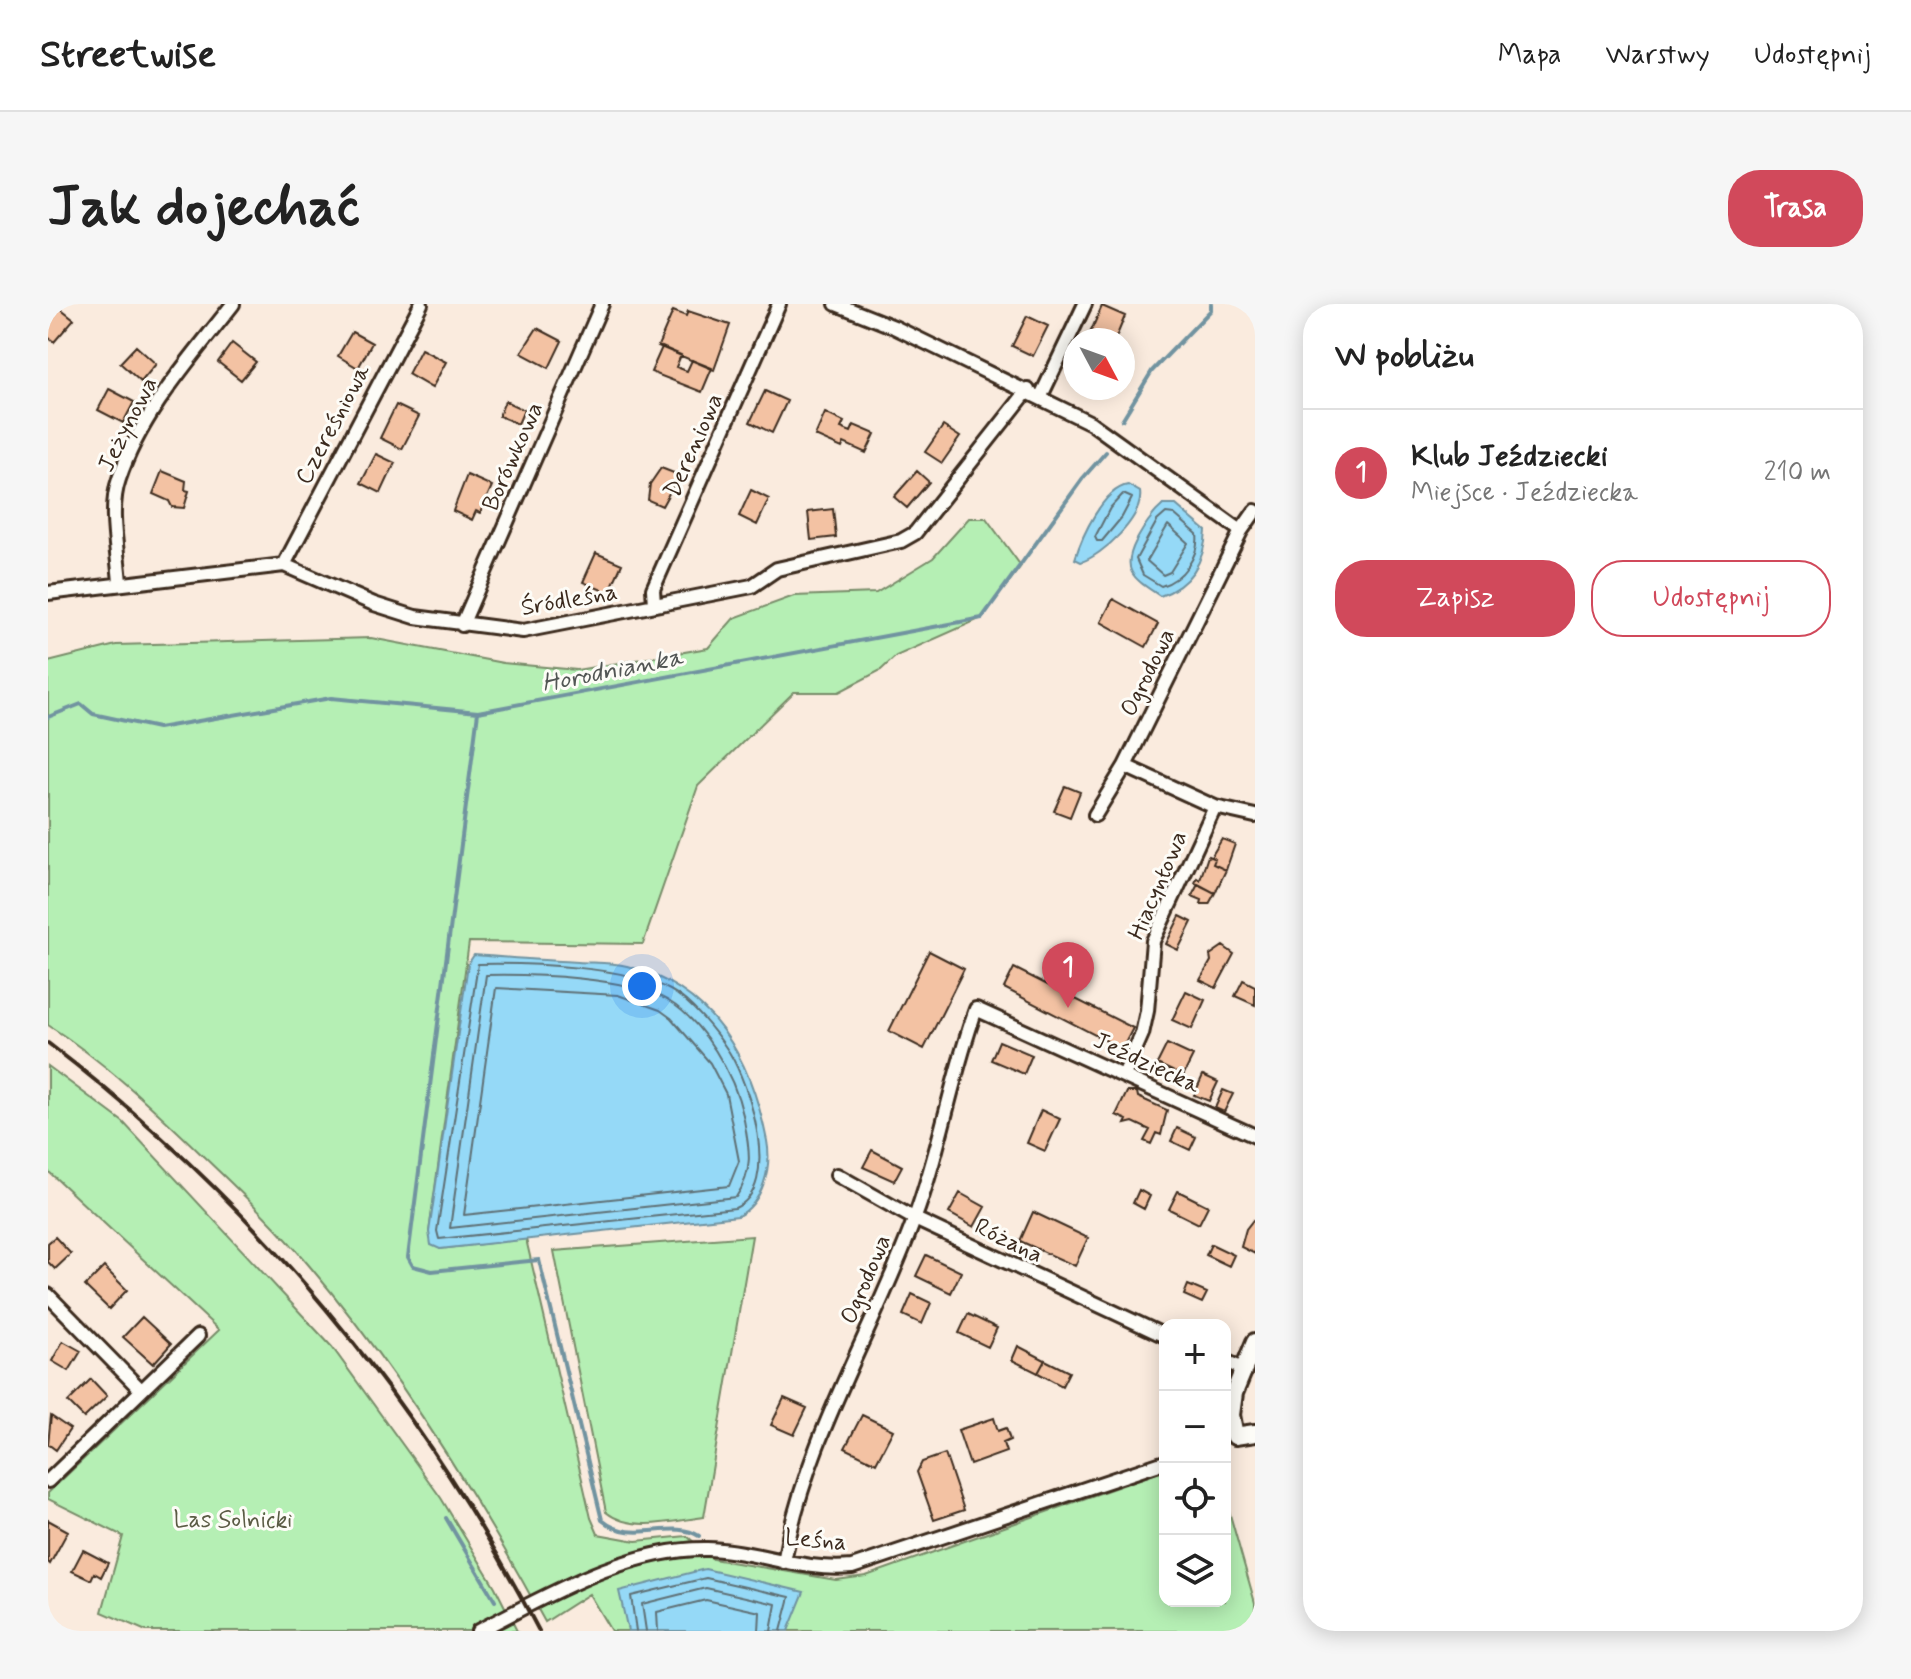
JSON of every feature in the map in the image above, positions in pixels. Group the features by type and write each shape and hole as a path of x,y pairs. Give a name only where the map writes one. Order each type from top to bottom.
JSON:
{"street":[{"name":"Jeżynowa","path":"120,583 115,516 118,480 161,397 233,304"},
{"name":"Czereśniowa","path":"284,565 421,304"},
{"name":"Borówkowa","path":"462,625 602,304"},
{"name":"Dereniowa","path":"654,605 653,589 779,304"},
{"path":"836,304 894,327 1091,423 1241,531"},
{"path":"1041,396 1085,304"},
{"name":"Śródleśna","path":"48,593 284,565 374,604 415,617 523,631 752,586 767,572 901,541 915,533 1028,390"},
{"name":"Ogrodowa","path":"1095,815 1125,766 1241,531 1255,511"},
{"path":"1125,766 1215,807 1255,816"},
{"name":"Hiacyntowa","path":"1124,1075 1144,1022 1153,941 1215,807"},
{"name":"Ogrodowa","path":"784,1562 805,1474 915,1219 955,1067 976,1009"},
{"name":"Jeździecka","path":"976,1009 1255,1136"},
{"name":"Różana","path":"837,1175 915,1219 1159,1333"},
{"path":"48,1295 141,1390"},
{"path":"48,1481 198,1336"},
{"path":"1231,1407 1255,1342"},
{"path":"1231,1364 1243,1369"},
{"path":"1231,1438 1255,1433"},
{"name":"Leśna","path":"478,1631 596,1572 679,1552 729,1551 835,1569 872,1563 1162,1463"}],"green space":[{"path":"969,518 986,518 1021,566 982,618 896,656 881,670 839,692 794,692 698,786 643,944 469,942 429,1232 440,1249 526,1239 591,1518 598,1534 636,1541 687,1536 713,1559 836,1580 866,1576 1159,1472 1159,1607 1231,1607 1231,1518 1255,1603 1255,1631 611,1631 589,1594 545,1622 435,1436 374,1347 307,1263 256,1207 146,1102 89,1054 48,1025 48,662 116,645 371,638 503,663 577,670 708,648 734,618 794,596 876,593 933,558"},
{"name":"Las Solnicki","path":"48,1066 123,1122 332,1347 441,1498 495,1587 517,1631 146,1631 102,1612 123,1536 48,1499 48,1493 219,1330 48,1171"},
{"path":"752,1236 704,1517 653,1524 616,1518 606,1512 554,1251"}],"water":[{"path":"1128,485 1140,492 1129,524 1100,552 1081,562 1075,559 1088,527 1102,504 1119,488"},
{"path":"1163,505 1176,505 1206,531 1199,563 1194,571 1179,586 1160,596 1137,579 1129,560 1142,531"},
{"path":"474,955 627,966 657,977 705,1010 724,1031 739,1056 751,1082 767,1141 767,1173 759,1193 747,1210 738,1216 440,1249 431,1245 429,1232 468,964"},
{"path":"705,1569 804,1592 788,1631 628,1631 619,1591"}],"building":[{"path":"55,304 74,319 54,342 48,337 48,312"},
{"path":"1102,306 1125,316 1120,328 1092,328"},
{"path":"673,311 686,316 688,311 730,325 714,370 658,346"},
{"path":"1027,316 1048,326 1033,356 1012,346"},
{"path":"537,328 562,341 549,368 521,353"},
{"path":"352,332 372,343 358,368 338,356"},
{"path":"232,343 256,362 241,380 218,362"},
{"path":"136,346 156,364 141,382 120,363"},
{"path":"662,347 681,355 676,367 687,371 692,360 712,368 702,392 651,372"},
{"path":"421,349 446,362 432,388 408,374"},
{"path":"109,389 134,402 123,423 98,410"},
{"path":"765,391 787,401 772,433 750,422"},
{"path":"505,401 524,410 518,424 499,416"},
{"path":"396,405 419,416 402,449 380,438"},
{"path":"825,413 844,422 841,428 851,432 854,425 875,434 866,453 844,443 842,448 815,436"},
{"path":"943,426 960,437 942,463 925,452"},
{"path":"376,454 395,463 381,493 361,483"},
{"path":"661,468 679,475 662,506 648,500 650,484"},
{"path":"162,471 186,481 185,490 189,491 184,508 172,507 169,501 153,494"},
{"path":"917,471 929,482 907,508 894,497"},
{"path":"467,475 492,486 480,513 476,511 472,520 453,511"},
{"path":"751,490 769,499 757,525 739,516"},
{"path":"833,509 836,537 811,540 808,512"},
{"path":"596,553 622,564 609,593 583,582"},
{"path":"1113,599 1158,624 1146,647 1101,622"},
{"path":"1065,786 1080,792 1070,817 1054,811"},
{"path":"1222,839 1235,844 1226,870 1213,864 1215,859 1211,857"},
{"path":"1208,856 1215,859 1213,864 1226,870 1215,893 1195,883 1197,878 1200,880"},
{"path":"1198,884 1215,893 1209,904 1201,904 1202,900 1192,896"},
{"path":"1180,916 1192,922 1178,950 1166,944"},
{"path":"1223,946 1234,954 1216,988 1200,980 1211,961 1210,955"},
{"path":"929,951 964,969 924,1049 889,1031"},
{"path":"1014,968 1133,1028 1122,1049 1004,988"},
{"path":"1243,980 1255,986 1255,1005 1235,996"},
{"path":"1186,991 1205,1000 1192,1029 1172,1020"},
{"path":"999,1041 1032,1055 1024,1074 991,1060"},
{"path":"1167,1044 1193,1056 1183,1076 1157,1064"},
{"path":"1203,1075 1218,1082 1209,1101 1194,1095"},
{"path":"1223,1090 1233,1094 1224,1112 1215,1108"},
{"path":"1127,1092 1137,1092 1138,1097 1167,1110 1161,1135 1156,1133 1151,1144 1144,1141 1150,1130 1133,1122 1125,1124 1127,1120 1116,1115"},
{"path":"1041,1110 1060,1119 1045,1151 1027,1143"},
{"path":"1177,1128 1196,1137 1190,1150 1171,1141"},
{"path":"872,1150 902,1166 894,1181 863,1167"},
{"path":"1139,1190 1150,1196 1144,1209 1133,1203"},
{"path":"1178,1191 1208,1206 1199,1224 1169,1209"},
{"path":"960,1193 985,1207 974,1227 949,1213"},
{"path":"1033,1212 1088,1238 1075,1266 1020,1241"},
{"path":"1253,1220 1255,1254 1241,1247 1246,1229"},
{"path":"55,1237 71,1254 55,1269 48,1262 48,1243"},
{"path":"1211,1244 1234,1255 1229,1266 1206,1255"},
{"path":"926,1255 961,1272 951,1293 916,1276"},
{"path":"104,1267 127,1290 109,1309 85,1286"},
{"path":"1188,1285 1207,1293 1202,1303 1184,1295"},
{"path":"912,1294 931,1303 922,1324 903,1315"},
{"path":"968,1314 997,1328 988,1347 959,1333"},
{"path":"142,1317 171,1344 153,1364 123,1337"},
{"path":"63,1341 81,1351 69,1371 52,1361"},
{"path":"1018,1346 1045,1360 1038,1373 1012,1360"},
{"path":"1045,1360 1069,1372 1062,1386 1038,1373"},
{"path":"91,1379 107,1396 84,1418 68,1402"},
{"path":"784,1398 807,1408 794,1435 771,1425"},
{"path":"862,1415 893,1430 876,1463 845,1448"},
{"path":"51,1416 70,1429 56,1450 48,1444"},
{"path":"994,1418 998,1431 1006,1428 1010,1440 1003,1443 1006,1452 970,1465 958,1430"},
{"path":"945,1454 964,1510 934,1520 917,1472 922,1462"},
{"path":"48,1520 68,1531 50,1564 48,1562"},
{"path":"83,1550 108,1563 101,1577 94,1573 91,1580 72,1571"}],"waterway":[{"name":"Horodnianka","path":"1122,420 1152,371 1211,310 1211,304"},
{"name":"Horodnianka","path":"48,717 81,704 93,714 158,728 331,698 478,712 982,618 1083,478 1106,452"},
{"path":"478,712 408,1257 413,1266 432,1271 539,1260 602,1520 626,1531 677,1530 699,1536"},
{"path":"446,1518 495,1601"}],"railway":[{"path":"48,1043 124,1104 195,1169 263,1238 326,1310 386,1385 441,1464 492,1546 539,1631"}],"place":[{"name":"Klub Jeździecki","path":"1068,1008"}]}
